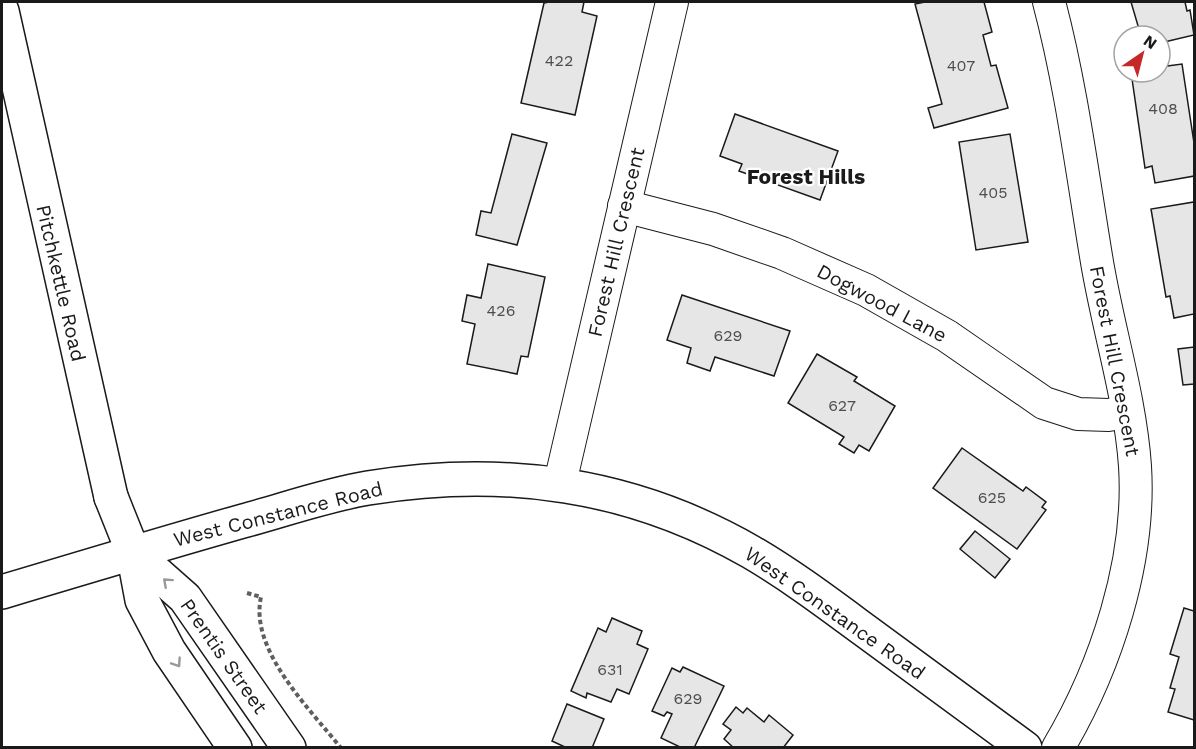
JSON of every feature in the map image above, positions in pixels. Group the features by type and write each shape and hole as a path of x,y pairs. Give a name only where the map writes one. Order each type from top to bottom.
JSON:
{"main road":[{"name":"Pitchkettle Road","path":"2,11 111,497 133,552"},
{"name":"West Constance Road","path":"2,592 133,552 365,488 440,479 516,479 560,483 618,496 686,520 751,552 812,592 1025,747"},
{"name":"Prentis Street","path":"133,552 142,600 169,651 235,747"},
{"name":"Prentis Street","path":"133,552 184,598 289,747"}],"street":[{"name":"Forest Hill Crescent","path":"560,483 672,2"},
{"name":"Forest Hill Crescent","path":"1049,2 1080,148 1096,258 1127,411 1135,467 1134,523 1121,591 1104,652 1080,710 1058,747"},
{"name":"Dogwood Lane","path":"624,206 743,239 782,253 866,290 947,336 1044,403 1078,414 1109,415 1127,411"}],"path":[{"path":"247,593 261,597 259,624 268,651 341,747"}],"building":[{"path":"584,2 582,12 597,16 575,115 521,103 544,3"},
{"path":"984,2 992,32 983,35 991,66 996,65 1008,108 934,128 928,108 942,104 915,4"},
{"path":"1131,2 1185,2 1187,11 1190,10 1194,35 1172,40 1172,24 1137,24"},
{"path":"1182,64 1194,143 1194,176 1155,183 1152,166 1145,168 1133,84 1172,84 1172,65"},
{"path":"735,114 838,151 820,200 739,171 742,164 720,156"},
{"path":"512,134 547,143 517,245 476,235 481,211 491,213"},
{"path":"1010,134 1028,242 976,250 959,142"},
{"path":"1194,202 1194,314 1174,318 1170,296 1166,297 1151,209"},
{"path":"488,264 545,277 528,357 521,356 517,374 467,364 475,324 462,321 467,295 481,298"},
{"path":"682,295 790,331 774,376 715,357 710,371 687,363 691,348 667,340"},
{"path":"1194,347 1194,384 1183,385 1178,349"},
{"path":"817,354 857,377 854,381 895,406 869,451 859,445 854,453 839,444 844,437 788,403"},
{"path":"962,448 1023,491 1026,487 1046,502 1042,507 1046,510 1017,549 933,488"},
{"path":"975,531 1010,559 995,578 960,549"},
{"path":"1184,608 1194,611 1194,720 1168,712 1175,689 1170,688 1179,657 1170,654"},
{"path":"612,618 642,631 637,644 648,649 629,694 617,689 611,702 587,693 586,698 571,691 598,628 606,632"},
{"path":"683,667 724,686 694,748 682,748 661,738 672,714 667,712 664,716 652,711 672,668 680,672"},
{"path":"567,704 604,719 592,748 567,748 552,741"},
{"path":"736,707 743,713 747,708 764,722 769,715 793,735 783,748 734,748 724,739 731,730 723,724"}],"district":[{"name":"Forest Hills","path":"806,177"}]}
